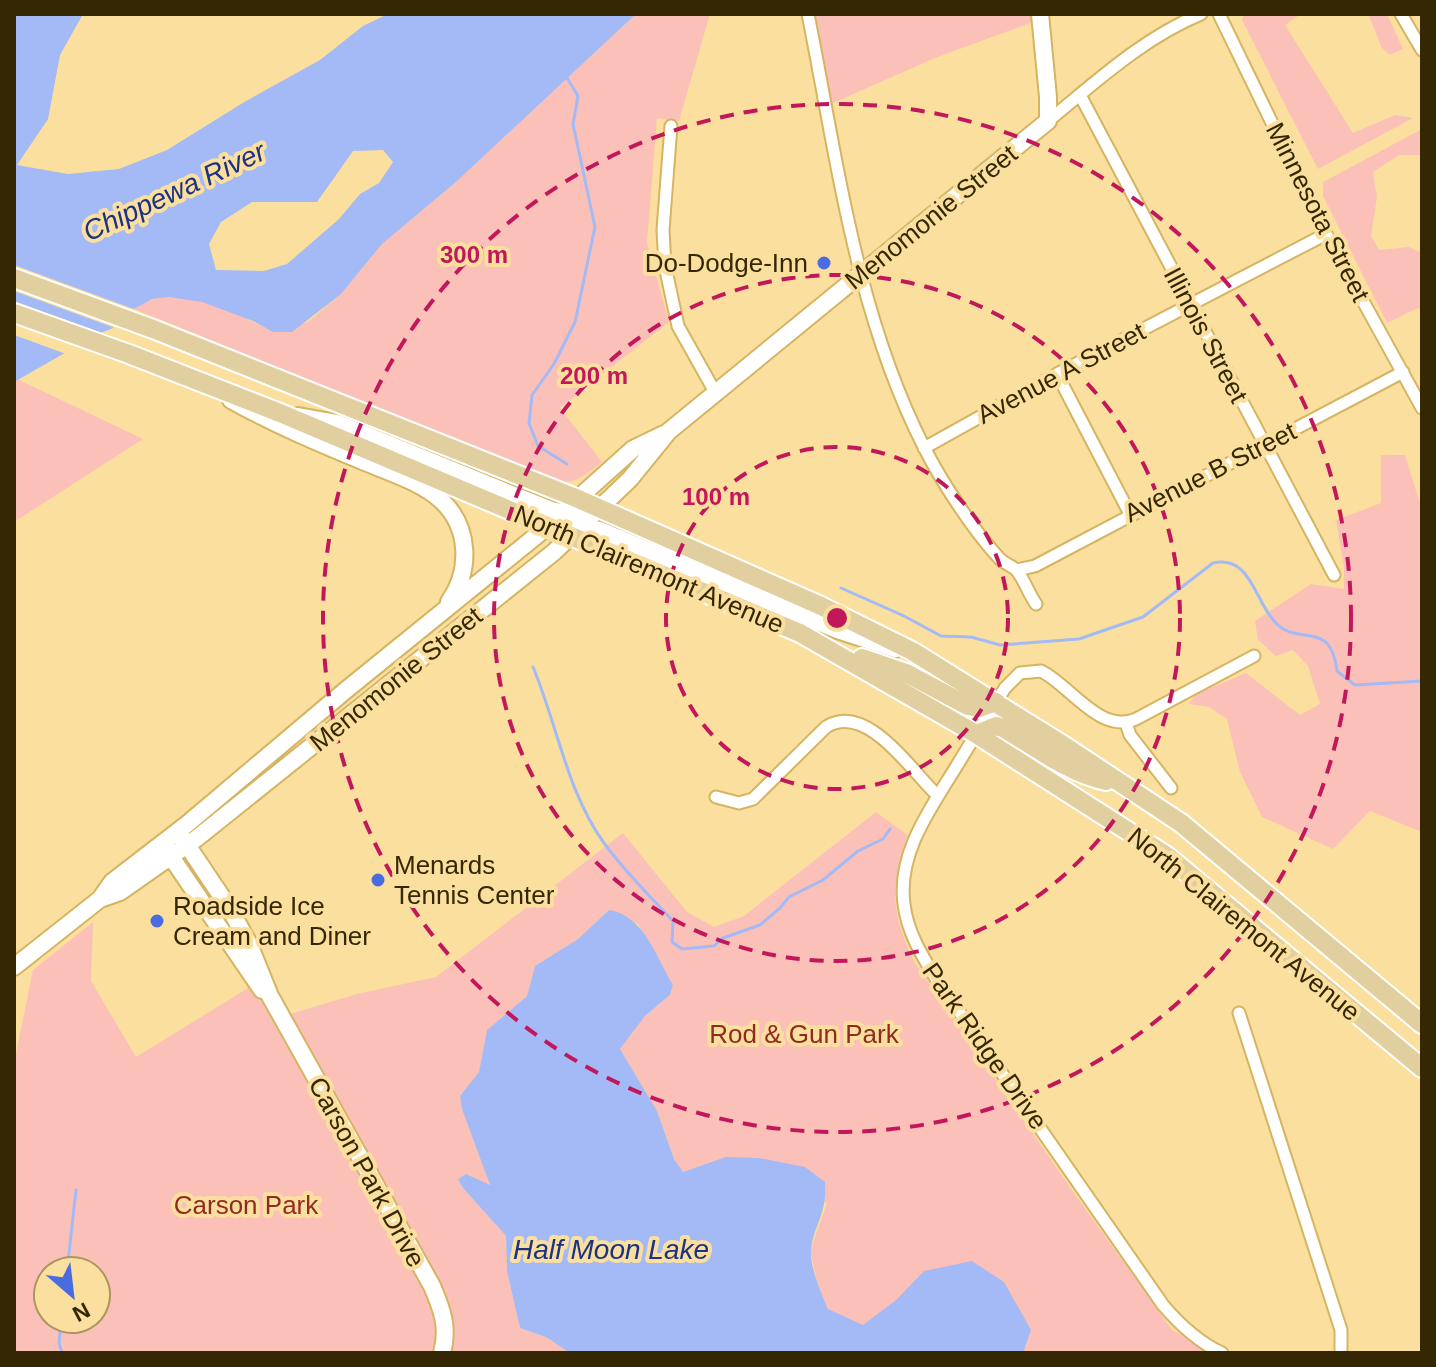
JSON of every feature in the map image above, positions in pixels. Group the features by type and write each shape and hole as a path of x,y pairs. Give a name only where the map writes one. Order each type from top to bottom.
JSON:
{"main road":[{"path":"1040,14 1048,121"},
{"name":"Menomonie Street","path":"14,967 100,899 112,882 182,838 554,552 630,479 669,431 1048,121"},
{"name":"North Clairemont Avenue","path":"14,278 153,329 600,508 821,606 921,656 1181,823 1422,1024"},
{"name":"North Clairemont Avenue","path":"14,313 129,354 555,519 800,633 976,734 1167,856 1422,1068"},
{"path":"198,382 271,422 412,482 442,502 457,521 465,553 461,579 440,614"},
{"name":"Menomonie Street","path":"182,838 633,449 669,431"},
{"path":"555,519 600,508"},
{"path":"577,531 600,530 837,630 921,656"},
{"path":"829,649 906,673 968,706 979,708 996,702"},
{"path":"976,734 996,726 1003,728 1092,778 1124,785"},
{"name":"Carson Park Drive","path":"182,838 238,922 270,996 432,1286 445,1324 446,1339 442,1353"},
{"name":"Carson Park Drive","path":"166,849 258,987 270,996"}],"street":[{"path":"808,14 859,276 897,381 924,448 982,536 1001,560 1017,570 1036,604"},
{"name":"Menomonie Street","path":"1048,121 1159,33 1201,14"},
{"name":"Minnesota Street","path":"1219,14 1326,234 1422,408"},
{"path":"1401,14 1422,50"},
{"name":"Illinois Street","path":"1080,95 1334,575"},
{"path":"671,126 663,230 665,266 678,326 715,392"},
{"name":"Avenue A Street","path":"924,448 1057,374 1326,234"},
{"name":"Avenue B Street","path":"1017,570 1035,566 1403,372"},
{"path":"1057,374 1130,514"},
{"path":"1171,788 1130,735 1126,723 1254,656"},
{"name":"Park Ridge Drive","path":"1126,723 1101,717 1041,671 1020,673 1010,681 916,835 903,886 907,920 919,951 1163,1305 1197,1339 1222,1353"},
{"path":"716,797 739,803 753,799 826,727 841,720 867,726 938,796"},
{"path":"1239,1013 1341,1330 1341,1353"}],"green space":[{"path":"636,14 710,14 679,121 657,118 647,243 669,322 560,408 602,462 580,478 555,480 134,309 151,300 180,297 214,306 273,332 308,322 341,294 382,244 456,182"},
{"path":"808,14 1040,14 1033,22 935,58 826,106"},
{"path":"1244,14 1301,14 1285,25 1353,133 1395,115 1413,118 1318,169 1242,20"},
{"path":"1368,14 1387,14 1403,49 1390,55 1382,48"},
{"path":"1422,129 1422,155 1399,155 1373,172 1377,197 1371,236 1379,250 1409,247 1422,253 1422,309 1418,308 1387,323 1323,196 1323,182"},
{"path":"17,379 143,439 14,522 14,382"},
{"path":"1381,455 1405,455 1422,510 1422,832 1370,811 1333,849 1262,817 1240,772 1227,719 1209,707 1189,704 1196,694 1246,673 1300,715 1320,704 1308,666 1293,650 1276,656 1258,640 1255,621 1311,584 1344,589 1344,568 1336,520 1381,503"},
{"path":"876,812 907,835 898,870 896,898 900,927 914,961 1173,1331 1233,1353 1023,1353 1031,1330 924,1271 896,1300 863,1326 828,1309 810,1251 827,1203 726,1158 683,1173 674,1159 657,1111 620,1049 645,1016 670,995 673,985 638,924 609,910 578,939 535,966 527,996 487,1030 479,1072 460,1096 490,1186 466,1174 458,1179 506,1236 507,1271 520,1328 546,1337 570,1353 14,1353 14,1063 33,970 93,922 91,981 136,1057 253,985 273,1019 357,994 436,977 623,833 687,912 714,927 744,916"}],"water":[{"name":"Chippewa River","path":"14,14 83,14 60,55 48,119 17,165 68,174 119,169 167,150 320,60 363,26 388,14 636,14 456,182 382,244 341,294 292,332 273,332 202,302 169,297 152,299 134,309 113,328 14,382","holes":["383,150 393,162 379,183 360,194 339,219 287,264 264,271 216,270 209,244 221,222 252,202 317,202 353,151"]},
{"name":"Half Moon Lake","path":"609,910 631,920 640,929 673,985 670,995 645,1016 620,1049 657,1111 674,1159 683,1172 726,1157 759,1158 805,1167 825,1182 823,1211 811,1256 816,1280 828,1309 863,1325 896,1300 924,1271 972,1261 1004,1282 1031,1330 1023,1353 570,1353 546,1337 520,1328 507,1271 506,1236 458,1179 466,1174 490,1185 460,1096 479,1072 487,1030 527,996 535,966 578,939"}],"pier":[{"path":"14,265 139,311 118,329 14,291"},
{"path":"14,301 107,335 69,355 14,335"}],"waterway":[{"path":"567,78 578,96 573,124 595,227 575,322 554,364 532,395 529,423 538,446 567,464"},
{"path":"841,588 941,636 971,637 1000,645 1079,639 1143,617 1213,563 1226,562 1244,572 1275,622 1293,633 1312,636 1328,644 1337,671 1355,685 1422,681"},
{"path":"533,667 572,780 591,823 620,863 673,921 672,942 682,949 714,946 723,938 760,925 789,897 823,880 858,851 883,839 890,829"},
{"path":"69,1255 76,1190"},
{"path":"60,1335 62,1353"}],"place":[{"name":"Do-Dodge-Inn","path":"824,263"},
{"name":"Menards Tennis Center","path":"378,880"},
{"name":"Roadside Ice Cream and Diner","path":"157,921"}],"park label":[{"name":"Rod & Gun Park","path":"804,1034"},
{"name":"Carson Park","path":"246,1205"}]}
